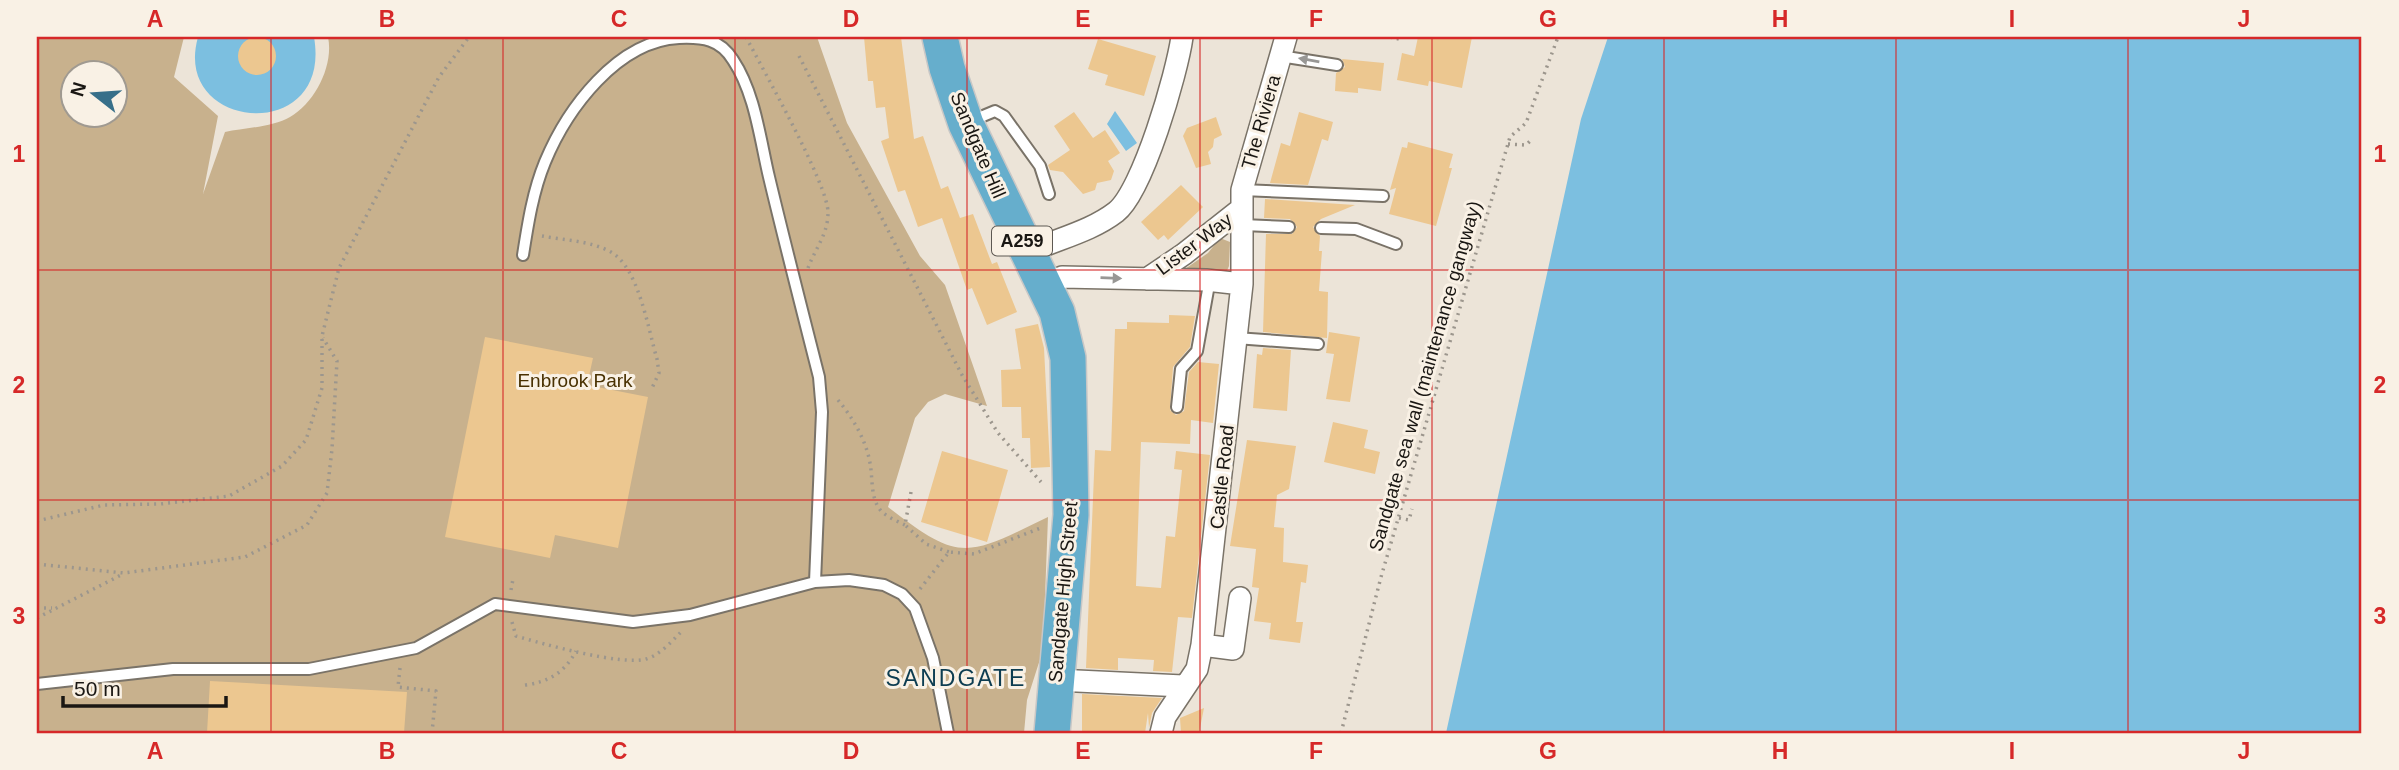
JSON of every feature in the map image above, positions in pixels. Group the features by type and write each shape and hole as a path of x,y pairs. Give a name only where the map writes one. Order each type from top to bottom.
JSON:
{"highway":[{"name":"Sandgate Hill","path":"940,37 965,124 1058,312 1068,358 1072,451"},
{"name":"Sandgate High Street","path":"1052,733 1071,515 1072,451"}],"street":[{"path":"1027,253 1102,220 1125,203 1149,150 1182,37"},
{"name":"The Riviera","path":"1242,208 1283,46"},
{"name":"Lister Way","path":"1147,279 1184,254 1242,208"},
{"name":"Castle Road","path":"1161,733 1165,717 1183,686 1197,669 1202,645 1242,284 1242,208"},
{"name":"Lister Way","path":"1044,285 1062,277 1206,280 1242,284"},
{"path":"1202,645 1233,649 1240,598"},
{"path":"1056,680 1183,686"}],"lane":[{"path":"523,255 545,161 582,100 612,67 642,48 670,39 713,40 724,47 735,62 752,108 819,377 822,412 815,582"},
{"path":"1283,46 1337,65"},
{"path":"965,124 995,111 1004,116 1040,166 1049,194"},
{"path":"1242,208 1383,196"},
{"path":"1242,208 1289,227"},
{"path":"1321,228 1356,229 1396,244"},
{"path":"1177,407 1181,369 1197,351 1208,290 1206,280"},
{"path":"1236,338 1318,344"},
{"path":"37,684 173,669 309,669 416,648 495,604 633,622 691,615 815,582 849,580 872,582 894,589 909,601 923,626 948,733"}],"path":[{"path":"37,521 104,505 160,504 229,496 282,466 306,440 322,388 322,336 339,268 439,76 469,37"},
{"path":"746,37 809,160 829,210 824,235 806,273"},
{"path":"1390,37 1403,40"},
{"name":"Sandgate sea wall (maintenance gangway)","path":"1341,733 1399,518 1510,137 1526,123 1558,37"},
{"path":"799,56 962,375 998,433 1046,487"},
{"path":"1508,144 1526,145 1532,139"},
{"path":"527,232 598,247 611,252 629,268 657,359 659,373 652,388"},
{"path":"37,564 124,573 245,556 307,525 327,493 332,449 337,361 322,336"},
{"path":"836,389 838,400 852,417 864,442 870,461 876,503 882,512 905,525 926,544 949,552 974,554 1043,526"},
{"path":"905,525 911,492"},
{"path":"1399,518 1409,520 1412,509"},
{"path":"909,601 949,552"},
{"path":"37,618 124,573"},
{"path":"513,579 509,605 516,636 576,651 631,661 648,659 673,640 691,615"},
{"path":"37,608 54,608"},
{"path":"402,651 398,687 436,691 432,733"},
{"path":"525,685 541,683 567,667 576,651"}],"green space":[{"name":"Enbrook Park","path":"37,37 184,37 174,77 218,116 203,194 225,132 267,125 290,117 315,93 328,59 328,37 817,37 847,123 920,256 945,285 987,406 945,394 928,402 915,418 888,507 933,538 965,548 1000,540 1048,517 1043,650 1027,700 1024,733 37,733"},
{"path":"1220,238 1230,242 1226,273 1185,269 1208,253"}],"water":[{"path":"198,37 314,37 313,72 300,96 279,110 253,113 228,107 207,92 196,69"},
{"path":"1608,37 2362,37 2362,733 1446,733 1581,119"},
{"path":"1115,111 1137,143 1126,151 1107,124"}],"building":[{"path":"257,37 270,43 276,56 270,69 257,75 244,69 238,56 244,43"},
{"path":"864,37 901,37 914,139 923,136 941,189 948,186 960,218 973,214 992,264 997,262 1017,312 987,325 972,288 967,290 942,218 918,227 905,190 898,192 881,141 889,138 885,107 876,108 873,81 868,81"},
{"path":"1418,37 1472,37 1462,88 1429,81 1428,86 1397,80 1402,53 1414,56"},
{"path":"1098,39 1156,56 1144,96 1105,85 1108,75 1088,69"},
{"path":"1342,59 1384,63 1381,91 1358,88 1358,93 1335,91 1336,73 1345,67"},
{"path":"1074,112 1093,138 1105,130 1120,153 1108,161 1114,171 1111,180 1097,183 1095,190 1083,194 1063,172 1050,170 1048,165 1070,150 1054,126"},
{"path":"1299,112 1333,122 1328,141 1322,139 1308,185 1270,183 1281,143 1290,146"},
{"path":"1216,117 1222,135 1214,139 1213,147 1208,152 1211,164 1196,168 1183,136 1187,128"},
{"path":"1408,142 1453,154 1449,168 1452,168 1436,226 1389,214 1396,188 1390,190 1402,147 1407,148"},
{"path":"1181,185 1203,207 1168,240 1164,235 1158,240 1141,222"},
{"path":"1265,199 1355,205 1321,219 1313,227 1320,236 1319,251 1322,251 1319,291 1328,292 1327,338 1263,332 1266,234 1292,234 1297,227 1290,219 1264,218"},
{"path":"1169,315 1195,316 1190,347 1173,367 1170,410 1176,415 1184,411 1189,372 1198,362 1219,364 1213,423 1191,420 1190,444 1141,442 1136,586 1161,588 1166,536 1175,537 1182,470 1174,469 1176,451 1210,455 1192,618 1178,617 1172,672 1153,671 1154,660 1118,658 1118,670 1086,668 1095,450 1111,451 1115,329 1127,329 1127,322 1169,323"},
{"path":"1038,324 1044,348 1050,467 1031,468 1030,438 1022,438 1021,407 1002,407 1001,370 1021,369 1015,329"},
{"path":"1329,332 1360,337 1350,402 1326,399 1334,354 1326,353"},
{"path":"485,337 593,358 587,385 648,397 618,548 555,535 550,558 445,537"},
{"path":"1263,348 1291,350 1287,411 1253,408 1257,354 1262,355"},
{"path":"1333,422 1368,430 1364,448 1380,452 1375,474 1324,462"},
{"path":"1247,440 1296,446 1289,489 1277,495 1274,527 1284,528 1283,562 1308,565 1306,583 1301,582 1296,622 1303,622 1300,643 1269,639 1271,623 1254,621 1259,588 1252,587 1256,549 1230,546"},
{"path":"942,451 1008,470 987,542 921,522"},
{"path":"210,681 407,692 404,733 207,733"},
{"path":"1082,694 1162,698 1152,713 1149,728 1148,713 1145,733 1082,733"},
{"path":"1204,708 1199,733 1181,733 1180,718"}],"district":[{"name":"SANDGATE","path":"956,678"}]}
